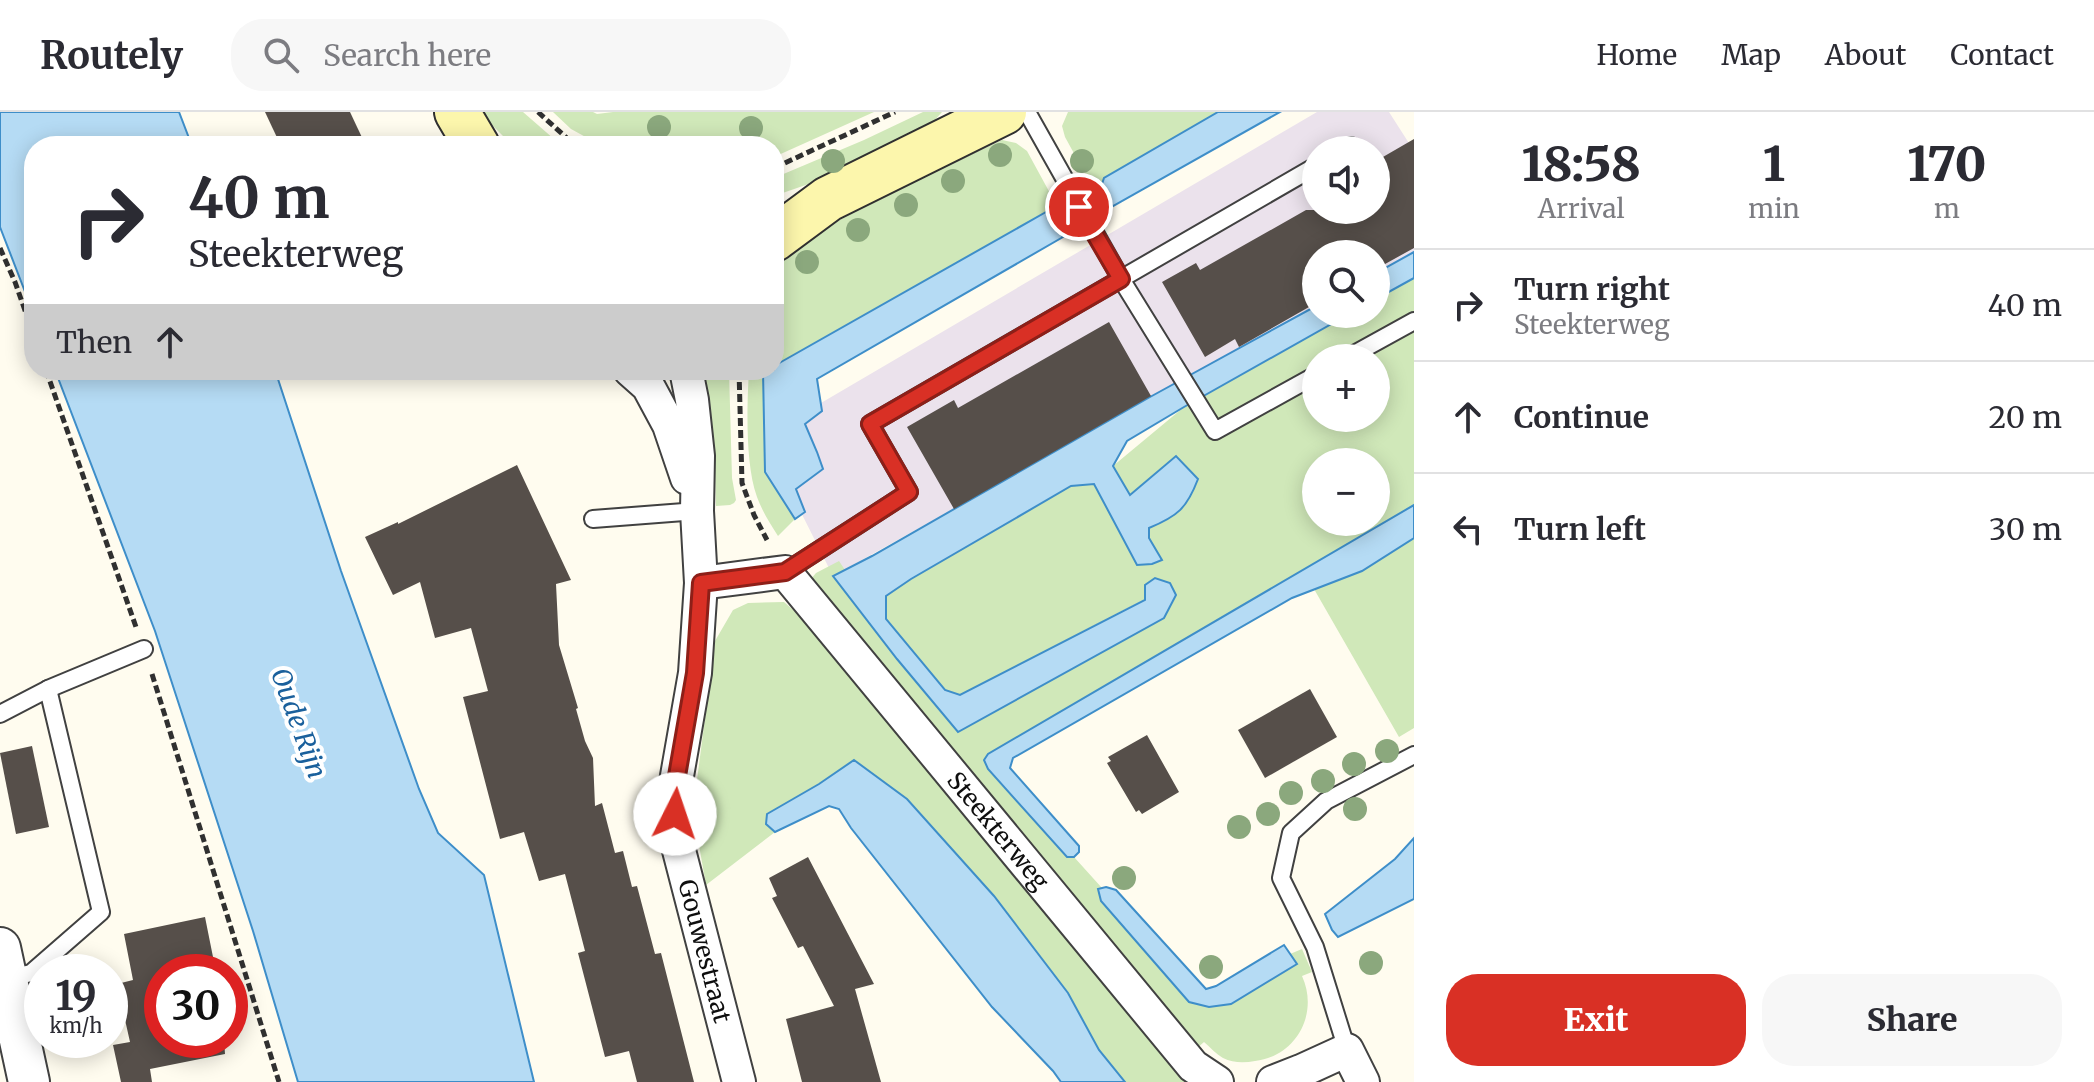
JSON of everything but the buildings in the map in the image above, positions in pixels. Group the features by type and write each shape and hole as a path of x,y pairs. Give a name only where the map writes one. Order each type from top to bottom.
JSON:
{"main road":[{"path":"784,232 828,199 1000,114"},
{"path":"784,210 828,199"}],"street":[{"path":"641,380 648,386 669,425 697,511"},
{"path":"688,380 698,456 701,583 785,572"},
{"name":"Steekterweg","path":"785,572 1193,1066 1217,1082"},
{"name":"Gouwestraat","path":"701,583 695,673 674,793 675,835 739,1082"},
{"path":"3,963 29,1082"},
{"path":"1273,1082 1347,1050 1363,1082"}],"lane":[{"path":"1000,114 1068,186 1121,279 1215,431 1302,383"},
{"path":"785,572 909,492 870,424 1302,174"},
{"path":"1372,344 1414,321"},
{"path":"593,519 697,511"},
{"path":"0,714 48,689 144,649"},
{"path":"3,963 31,973 101,912 48,689"},
{"path":"1347,1050 1315,947 1281,878 1284,863 1291,833 1326,801 1414,755"}],"path":[{"path":"538,112 565,136"},
{"path":"784,163 895,112"},
{"path":"0,248 24,308"},
{"path":"50,380 144,649 279,1082"},
{"path":"739,380 742,483 754,515 785,572"}],"shaded area":[{"path":"1317,112 1389,112 1414,151 1414,252 1390,266 1390,240 1302,240 1302,315 833,576 763,437"}],"green space":[{"path":"479,112 523,112 551,136 503,136"},
{"path":"553,112 874,112 784,152 784,136 584,136"},
{"path":"923,112 942,112 926,130 823,179 784,193 784,174"},
{"path":"1068,112 1218,112 1105,178 1099,199 1065,137 1062,126"},
{"path":"1002,140 1016,143 1027,151 1057,206 784,360 784,253 864,205"},
{"path":"1414,278 1414,505 1390,519 1390,448 1302,448 1302,536 1361,536 988,754 984,760 997,780 1067,857 1074,857 1102,888 1098,890 1189,1002 1296,965 1290,954 1302,949 1312,972 1302,976 1308,1004 1301,1030 1282,1051 1251,1062 1227,1060 1204,1042 1196,1049 810,580 816,573 839,561 845,570 834,576 897,659 959,731 1164,618 1145,599 960,695 945,690 886,618 886,596 1071,486 1094,484 1137,565 1161,560 1149,538 1149,528 1180,509 1198,478 1176,456 1130,495 1113,466 1184,407 1324,328 1390,328 1390,291"},
{"path":"700,380 729,380 732,478 736,500 730,505 716,506 715,470"},
{"path":"749,380 763,380 765,472 795,519 778,536 766,517 753,484 747,417"},
{"path":"1414,538 1414,728 1399,737 1314,589 1362,571"},
{"path":"784,602 806,621 1160,1052 1190,1082 1125,1082 1099,1050 1068,993 994,896 907,799 854,760 766,824 775,832 706,885 693,811 715,641 733,610 748,603"}],"water":[{"path":"0,112 179,112 188,136 24,136 24,289 0,227"},
{"path":"1218,112 1280,112 1113,206 1107,203 1100,190 1104,178"},
{"path":"1046,212 1063,237 817,379 822,411 805,424 823,469 796,489 805,512 795,519 765,472 763,380 784,380 784,360"},
{"path":"1414,252 1414,278 1390,291 1390,265"},
{"path":"1302,314 1302,328 1324,328 1127,441 1113,466 1130,495 1176,456 1198,479 1180,510 1149,528 1149,538 1162,560 1137,565 1094,484 1071,486 886,596 886,619 945,690 960,695 1145,600 1145,585 1155,578 1170,583 1176,595 1164,618 958,732 833,576"},
{"name":"Oude Rijn","path":"59,380 278,380 341,571 419,789 438,833 484,875 534,1082 298,1082 253,931 155,631"},
{"path":"1414,505 1414,538 1362,571 1292,598 1013,758 1010,768 1079,846 1079,852 1074,857 1067,857 988,769 984,760 988,754 1361,536 1390,536 1390,519"},
{"path":"854,760 907,799 994,896 1068,993 1099,1050 1125,1082 1061,1082 992,1007 839,809 829,806 775,832 766,824 767,814"},
{"path":"1414,838 1414,899 1338,937 1325,914 1395,859"},
{"path":"1106,887 1116,890 1206,989 1284,945 1297,964 1231,1004 1209,1007 1189,1002 1101,901 1098,889"}],"route":[{"path":"675,814 674,793 695,673 701,583 785,572 909,492 870,424 1121,279 1079,207"}]}
